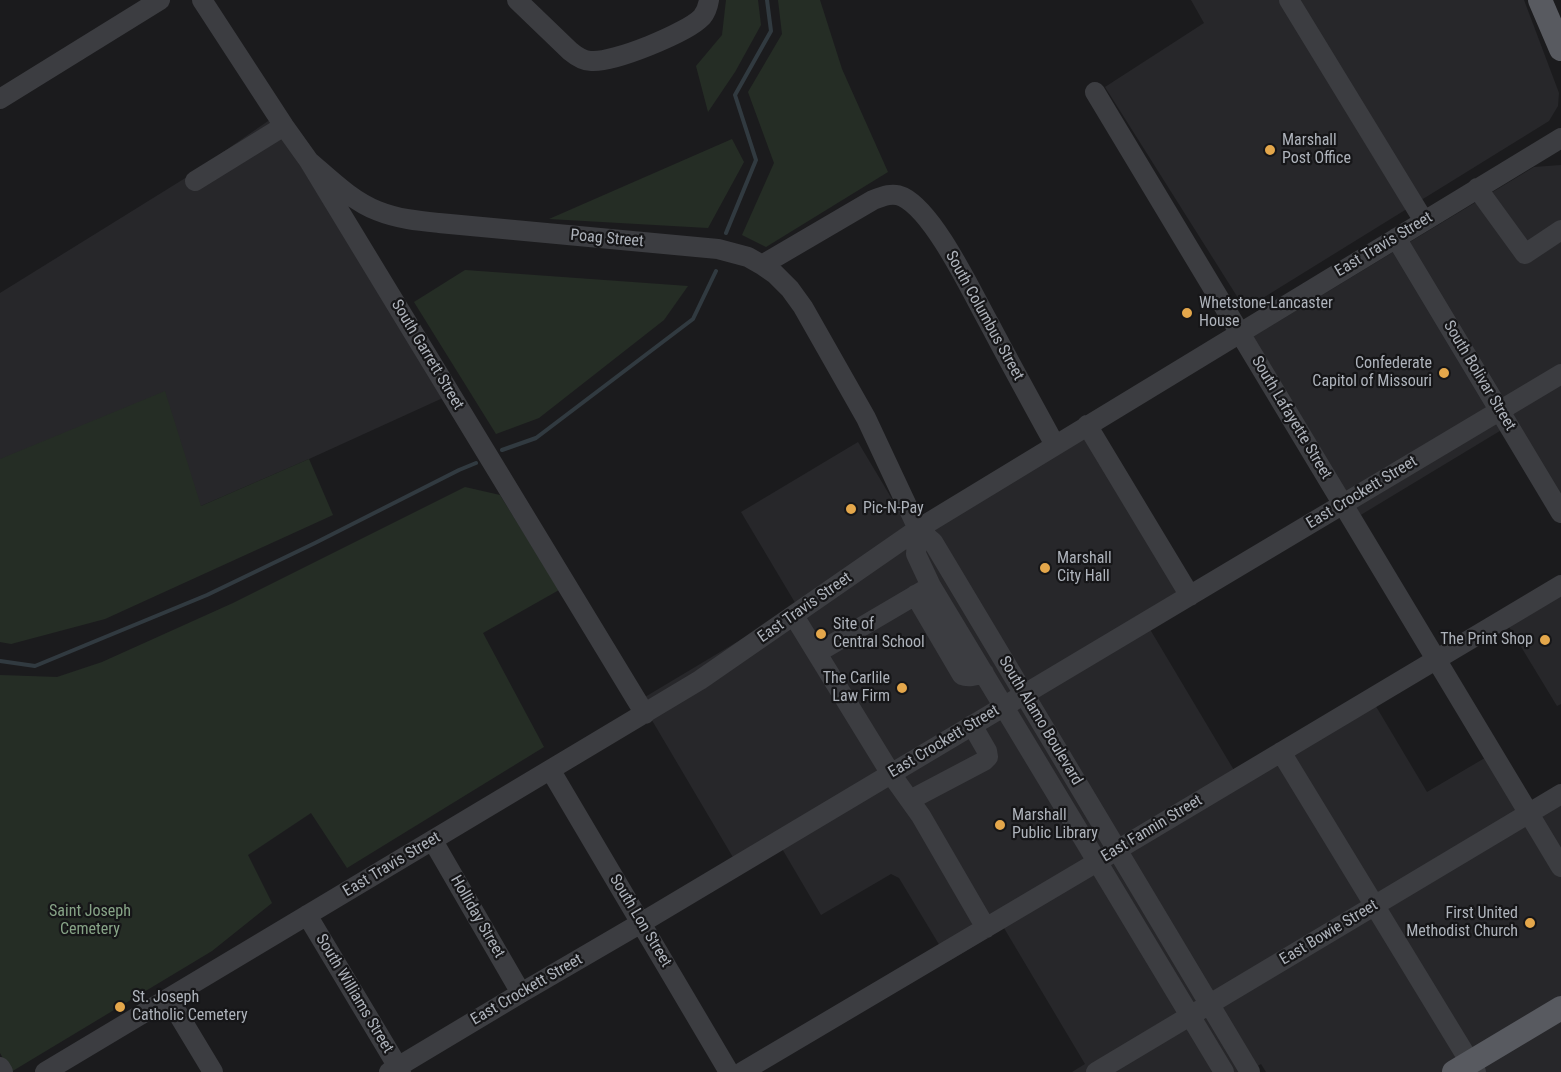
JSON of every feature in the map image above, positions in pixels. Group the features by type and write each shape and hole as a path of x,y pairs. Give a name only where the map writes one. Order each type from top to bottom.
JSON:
{"main road":[{"path":"1540,0 1561,49"},
{"path":"1467,1069 1561,1008"}],"street":[{"path":"0,99 160,0"},
{"name":"South Garrett Street","path":"202,0 309,161 645,714"},
{"path":"517,0 570,51 580,58 591,61 626,54 683,30 701,18 709,0"},
{"path":"1289,0 1424,221"},
{"name":"South Lafayette Street","path":"1095,92 1561,867"},
{"path":"195,181 284,126"},
{"name":"East Travis Street","path":"45,1072 645,714 700,680 918,529 1561,138"},
{"name":"Poag Street","path":"309,161 356,199 378,211 403,218 718,249 748,257 762,265"},
{"path":"1478,188 1525,254 1561,231"},
{"name":"South Columbus Street","path":"762,265 873,200 891,194 901,196 923,215 940,237 1055,445"},
{"name":"South Bolivar Street","path":"1396,238 1561,513"},
{"name":"South Alamo Boulevard","path":"762,265 790,289 803,307 866,418 918,529 933,542 1250,1072"},
{"name":"East Crockett Street","path":"396,1070 521,993 1561,374"},
{"path":"1088,425 1190,596"},
{"name":"South Alamo Boulevard","path":"918,529 916,554 923,590 984,673 1224,1072"},
{"name":"East Fannin Street","path":"742,1072 1561,585"},
{"path":"817,653 923,590"},
{"path":"794,616 891,774 921,816 986,928"},
{"path":"910,800 988,757 972,725"},
{"path":"1281,752 1374,906 1467,1069"},
{"name":"South Lon Street","path":"551,771 729,1072"},
{"name":"East Bowie Street","path":"1096,1072 1561,794"},
{"name":"Holliday Street","path":"433,841 521,993"},
{"name":"South Williams Street","path":"307,915 396,1070"},
{"path":"169,999 213,1072"},
{"path":"0,1067 3,1072"}],"shaded area":[{"path":"1191,0 1524,0 1559,93 1558,106 1549,121 1245,309 1105,87 1204,23"},
{"path":"271,119 445,397 201,506 0,459 0,293 187,177"},
{"path":"1561,165 1561,502 1513,423 1359,516 1251,338 1534,167"},
{"path":"1090,424 1194,599 1148,626 1238,777 1371,698 1427,792 1495,752 1531,811 1561,793 1561,1072 1266,1072 1261,1064 1248,1072 1072,1072 1085,1064 1004,928 949,961 899,878 891,874 821,915 774,835 734,859 640,700 797,606 741,512 858,442 911,531"},
{"path":"1561,589 1561,704 1557,706 1506,622"}],"green space":[{"path":"726,0 758,0 761,25 735,72 708,112 696,66 722,35"},
{"path":"778,0 820,0 842,69 888,172 766,247 742,235 774,163 748,92 782,34"},
{"path":"732,139 744,162 708,228 549,219"},
{"path":"465,270 688,286 664,320 539,418 496,434 414,302"},
{"path":"165,391 201,506 309,459 333,515 105,619 11,644 0,642 0,459"},
{"name":"Saint Joseph Cemetery","path":"465,487 500,495 559,590 483,633 544,747 347,868 311,813 248,855 272,903 212,951 11,1072 0,1053 0,675 57,677 102,662 233,603"}],"waterway":[{"path":"726,233 756,160 735,95 771,31 767,0"},
{"path":"502,450 536,438 693,319 716,271"},
{"path":"0,661 35,666 207,595 476,463"}],"place":[{"name":"Marshall Post Office","path":"1270,150"},
{"name":"Whetstone-Lancaster House","path":"1187,313"},
{"name":"Confederate Capitol of Missouri","path":"1444,373"},
{"name":"Pic-N-Pay","path":"851,509"},
{"name":"Marshall City Hall","path":"1045,568"},
{"name":"Site of Central School","path":"821,634"},
{"name":"The Print Shop","path":"1545,640"},
{"name":"The Carlile Law Firm","path":"902,688"},
{"name":"Marshall Public Library","path":"1000,825"},
{"name":"First United Methodist Church","path":"1530,923"},
{"name":"St. Joseph Catholic Cemetery","path":"120,1007"}]}
